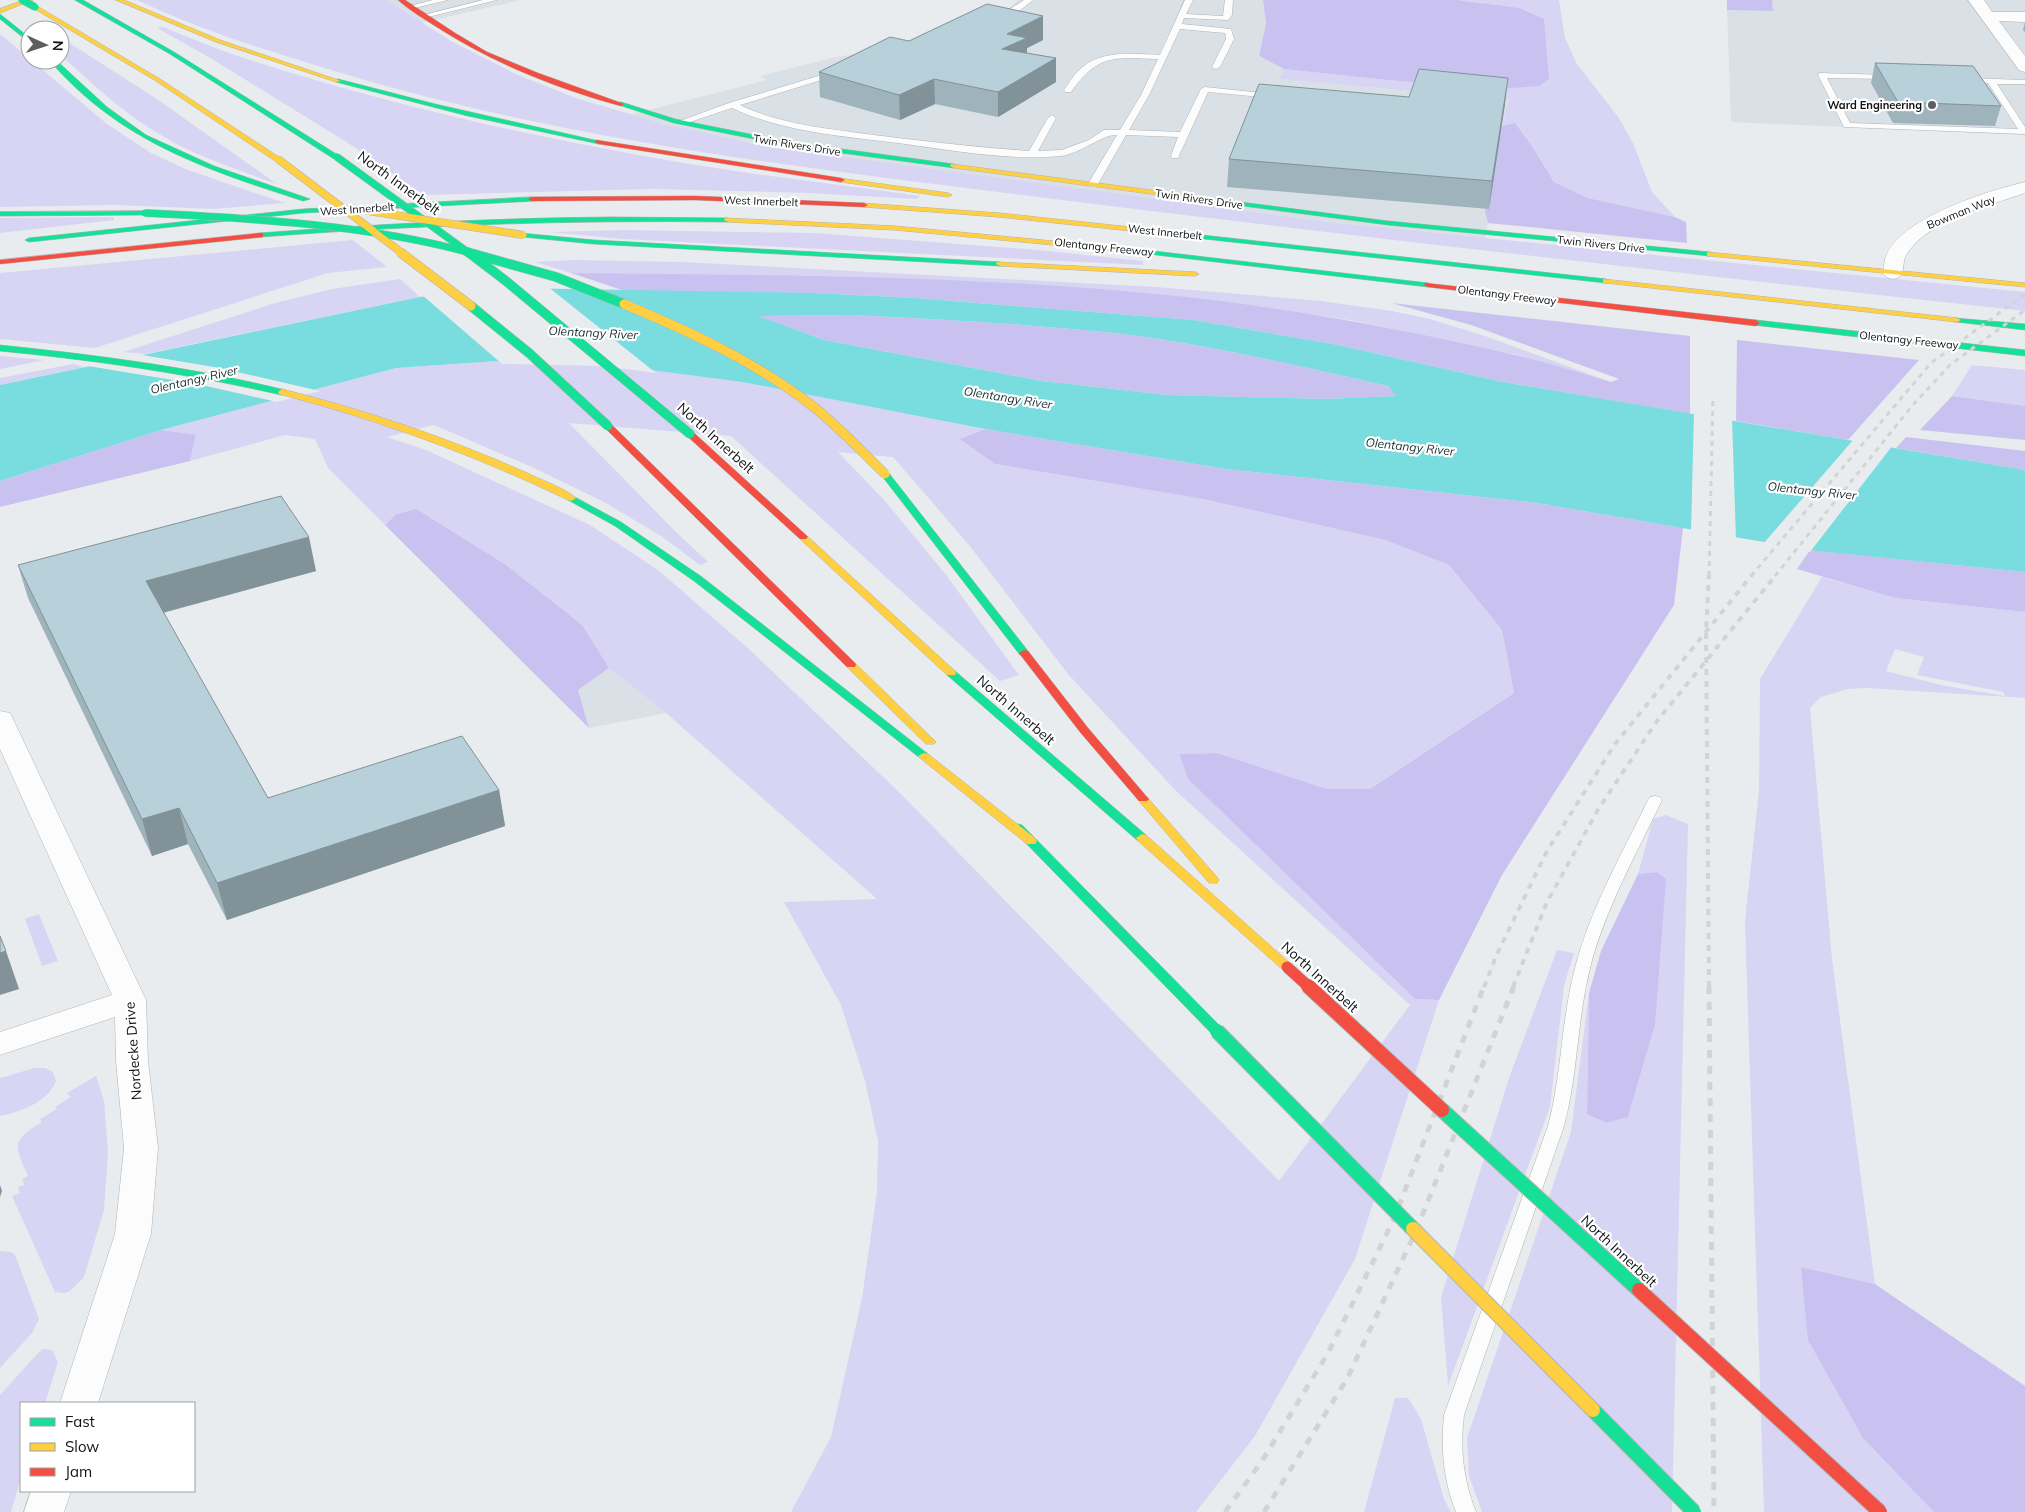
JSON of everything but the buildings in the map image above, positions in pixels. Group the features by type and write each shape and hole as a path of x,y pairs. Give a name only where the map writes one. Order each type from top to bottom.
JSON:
{"main road":[{"path":"22,0 32,3 116,52 200,105 278,158 450,288 529,353 608,426 939,751"},
{"name":"North Innerbelt","path":"78,0 172,53 338,157 411,209 506,281 690,434 962,683 1174,865 1287,967 1880,1512"},
{"path":"119,0 178,27 257,56 381,93 536,130 654,150 958,196"},
{"path":"20,32 1,16 32,3"},
{"name":"Twin Rivers Drive","path":"406,4 486,53 526,71 603,100 681,122 789,144 1388,223 2025,285"},
{"path":"63,70 95,100 135,130 179,153 239,178 306,199 407,219 522,235 594,242 1202,275"},
{"name":"West Innerbelt","path":"19,241 264,215 455,202 597,198 749,200 1000,215 1522,272"},
{"path":"1057,209 1522,272"},
{"path":"0,214 145,213 224,217 357,232 445,246 556,277 658,318 754,366 816,409 885,474 1084,730 1287,967"},
{"name":"West Innerbelt","path":"0,262 281,233 451,222 590,218 740,220 858,226 988,236"},
{"name":"Olentangy Freeway","path":"988,236 1147,252 1647,312 2025,353"},
{"name":"Olentangy Freeway","path":"1522,272 2025,327"},
{"path":"1362,289 1647,312"},
{"path":"0,348 107,358 253,385 327,403 421,433 503,464 603,514 695,576 1031,841"},
{"path":"954,765 1694,1512"}],"street":[{"path":"1976,0 2025,67"},
{"path":"1988,16 2025,17"},
{"name":"Bowman Way","path":"1893,273 1897,252 1906,240 1922,229 1950,214 2025,187"},
{"name":"Nordecke Drive","path":"0,719 130,1000 132,1061 141,1148 133,1234 79,1402"},
{"path":"0,1044 130,1000"},
{"path":"44,1512 51,1492"}],"lane":[{"path":"406,4 444,0"},
{"path":"424,16 493,0"},
{"path":"994,20 1010,14 1030,0"},
{"path":"1093,184 1144,95 1189,0"},
{"path":"1182,16 1225,18 1228,15 1229,0"},
{"path":"1177,26 1228,31 1230,39 1216,67"},
{"path":"1068,90 1087,67 1095,62 1110,58 1163,57"},
{"path":"681,122 844,70"},
{"path":"1902,78 1822,75 1847,125 2024,132 1991,81"},
{"path":"1961,80 2025,82"},
{"path":"1175,156 1205,89 1281,96"},
{"path":"732,105 758,117 812,129 862,138 960,150 1032,154 1063,153 1092,142 1107,132 1183,135"},
{"path":"1032,154 1052,118"},
{"path":"1466,1512 1457,1492 1450,1452 1454,1415 1562,1107 1577,990 1592,936 1655,800"}],"shaded area":[{"path":"137,0 387,0 451,41 518,75 576,98 664,124 769,147 1336,223 2025,292 2025,311 1531,256 1161,212 856,174 675,148 495,113 406,91 249,44 181,19"},
{"path":"387,0 521,0 421,23"},
{"path":"1018,0 1263,0 1266,23 1259,56 1284,69 1281,79 1509,100 1485,212 1488,223 1485,239 1336,223 849,159 716,137 629,115 767,80 760,76 836,57 882,50 979,22 1010,8"},
{"path":"1263,0 1457,0 1519,8 1544,19 1549,79 1539,86 1496,89 1284,69 1259,56 1266,23"},
{"path":"1457,0 1559,0 1565,38 1577,64 1619,118 1633,143 1652,192 1675,217 1588,198 1554,182 1515,123 1502,126 1509,100 1280,79 1284,69 1496,89 1484,3"},
{"path":"1727,0 1772,0 1773,11 1727,10"},
{"path":"1772,0 2025,0 2025,135 1731,122 1727,10 1773,11"},
{"path":"163,27 226,52 300,76 463,119 573,143 684,163 920,196 917,199 808,193 652,189 424,195 348,143 212,59 157,28"},
{"path":"0,34 20,51 20,70 43,70 107,124 151,153 188,170 285,203 214,209 115,205 0,207"},
{"path":"70,43 154,97 277,184 232,168 174,143 134,117 70,63"},
{"path":"1515,123 1554,182 1588,198 1675,217 1686,222 1687,243 1488,223 1485,212 1502,126"},
{"path":"114,217 114,220 0,233 0,218"},
{"path":"623,230 815,233 1038,250 1143,261 1143,265 622,239 550,232"},
{"path":"353,240 387,267 328,273 95,348 0,339 0,273"},
{"path":"576,260 683,262 1157,287 1321,301 1392,311 1430,319 1488,337 1611,382 1517,355 1355,321 1259,306 1146,293 977,282 571,273 535,262"},
{"path":"571,273 787,275 931,279 1146,293 1239,303 1424,335 1551,364 1611,382 1619,379 1471,325 1391,303 1690,336 1690,414 1503,382 1333,344 1193,320 915,298 815,293 625,291"},
{"path":"400,279 420,297 145,354 123,352 275,303 332,289"},
{"path":"850,315 1016,324 1115,333 1184,343 1388,386 1398,396 1325,399 1167,395 1042,381 824,340 756,316"},
{"path":"1737,340 1919,360 1848,440 1736,421"},
{"path":"1,356 44,360 0,369"},
{"path":"497,361 604,364 742,382 985,429 961,439 995,464 1203,499 1385,540 1449,565 1502,630 1514,693 1370,789 1327,789 1217,753 1179,754 1188,779 1415,999 1439,1000 1355,1259 1255,1436 1196,1512 791,1512 831,1437 862,1298 877,1192 878,1141 865,1081 841,1005 784,902 877,899 666,713 609,668 581,625 506,565 395,515 385,525 328,468 315,439 285,435 190,461 196,436 161,430 396,368","holes":["569,423 731,436 1000,681 1019,675 947,576 885,501 838,452 893,457 969,545 1068,674 1176,791 1410,1005 1279,1181 901,794 750,650 658,570 590,525 426,450 387,437 433,425 534,468 604,502 661,536 700,565 708,562"]},
{"path":"73,364 85,367 0,385 0,378"},
{"path":"1972,365 2025,370 2025,406 1952,396"},
{"path":"1952,396 2025,406 2025,440 1920,430"},
{"path":"985,429 1226,469 1537,503 1683,528 1674,605 1502,875 1439,1000 1415,999 1188,779 1179,754 1217,753 1327,789 1370,789 1514,693 1502,630 1449,565 1385,540 1203,499 995,464 960,439"},
{"path":"161,430 196,435 190,461 0,507 0,481"},
{"path":"1906,437 2025,451 2025,470 1896,448"},
{"path":"416,509 506,565 582,625 609,668 578,690 589,728 385,525 395,515"},
{"path":"1810,550 2025,572 2025,612 1895,598 1797,569"},
{"path":"1822,577 1895,598 2025,612 2025,698 1866,688 1848,689 1821,697 1810,708 1832,959 1875,1284 1801,1267 1934,1512 1764,1512 1745,921 1759,790 1760,679","holes":["1895,649 1924,657 1917,675 2003,692 2005,696 1941,685 1886,671"]},
{"path":"609,668 666,713 589,728 578,690"},
{"path":"1666,815 1688,824 1672,1512 1482,1512 1469,1476 1467,1438 1571,1132 1589,993 1587,1113 1607,1123 1628,1117 1655,1025 1657,872 1638,874 1653,819"},
{"path":"1657,872 1666,879 1655,1025 1628,1117 1607,1123 1587,1114 1589,993 1601,951 1638,874"},
{"path":"39,914 58,961 42,966 25,919"},
{"path":"1557,950 1574,953 1564,986 1550,1107 1448,1386 1441,1297 1510,1075"},
{"path":"34,1068 45,1068 53,1072 56,1081 52,1088 47,1095 32,1105 0,1116 0,1078"},
{"path":"96,1076 104,1101 108,1152 104,1210 84,1277 70,1291 65,1293 55,1292 12,1196 20,1193 18,1187 24,1185 22,1179 28,1176 20,1157 18,1144 25,1134 42,1122 40,1119 57,1109 55,1107 71,1097 67,1093"},
{"path":"0,1251 11,1252 15,1255 39,1319 32,1333 0,1368"},
{"path":"1801,1267 1875,1284 2025,1386 2025,1512 1934,1512 1863,1438 1808,1340"},
{"path":"43,1349 52,1350 58,1362 45,1402 20,1402 20,1481 11,1512 0,1512 0,1395"},
{"path":"1395,1398 1408,1398 1421,1419 1444,1499 1451,1512 1364,1512"}],"water":[{"name":"Olentangy River","path":"513,288 815,293 915,298 1193,320 1333,344 1503,382 2025,470 2025,572 1817,551 1537,503 1226,469 985,429 742,382 604,364 497,361 396,368 161,430 0,481 0,385 420,297","holes":["850,315 1049,327 1115,333 1184,343 1388,386 1397,396 1325,399 1167,395 1042,381 824,340 758,316"]}],"pier":[{"path":"512,285 547,286 656,373 603,366 502,364 421,294"},
{"path":"136,354 220,368 320,391 277,402 197,384 82,365"},
{"path":"1694,412 1732,418 1736,540 1691,532"},
{"path":"1854,439 1893,445 1810,552 1763,544"}],"railway":[{"path":"1751,576 1931,363 2025,294"},
{"path":"1775,576 1912,406 1950,365 2025,310"},
{"path":"1709,576 1713,398"},
{"path":"1706,632 1709,575"},
{"path":"1706,632 1752,575"},
{"path":"1706,661 1776,575"},
{"path":"1484,987 1497,954 1547,851 1615,744 1706,632"},
{"path":"1706,632 1706,661"},
{"path":"1513,987 1547,902 1599,808 1657,721 1706,661"},
{"path":"1706,661 1709,987"},
{"path":"1225,1512 1262,1461 1328,1353 1393,1221 1484,986"},
{"path":"1264,1512 1347,1379 1416,1231 1514,986"},
{"path":"1709,986 1714,1512"}],"traffic: fast":[{"path":"22,0 35,7"},
{"path":"78,0 172,53 337,157"},
{"path":"0,16 20,33"},
{"path":"62,70 104,109 123,123 166,148 211,167 306,199"},
{"path":"338,81 468,114 599,142"},
{"path":"621,104 674,121 789,144 954,166"},
{"path":"337,157 411,209 506,281 690,434"},
{"path":"29,240 303,211 532,199"},
{"path":"1212,200 1388,223 1710,254"},
{"path":"0,214 141,213"},
{"path":"145,213 224,217 357,231 445,246 556,277 624,304"},
{"path":"260,235 494,221 728,220"},
{"path":"1168,233 1606,281"},
{"path":"523,235 594,242 1000,264"},
{"path":"1148,252 1428,285"},
{"path":"471,306 529,353 608,426"},
{"path":"1957,320 2025,327"},
{"path":"1756,323 2025,353"},
{"path":"0,348 142,365 282,392"},
{"path":"885,474 1024,653"},
{"path":"571,498 618,524 698,579 924,756"},
{"path":"951,673 1142,838"},
{"path":"1018,828 1217,1031"},
{"path":"1217,1031 1413,1229"},
{"path":"1442,1110 1639,1290"},
{"path":"1593,1410 1694,1512"}],"traffic: slow":[{"path":"0,11 30,0"},
{"path":"119,0 218,41 338,81"},
{"path":"35,7 158,80 278,159"},
{"path":"278,159 471,306"},
{"path":"954,166 1212,200"},
{"path":"841,180 948,195"},
{"path":"864,205 999,215 1168,233"},
{"path":"349,208 523,235"},
{"path":"728,220 895,228 1148,252"},
{"path":"1710,254 2025,285"},
{"path":"1000,264 1195,274"},
{"path":"1606,281 1957,320"},
{"path":"624,304 699,337 771,377 815,408 885,474"},
{"path":"282,392 356,412 430,437 501,465 571,498"},
{"path":"803,537 951,673"},
{"path":"851,665 930,742"},
{"path":"924,756 1031,841"},
{"path":"1143,799 1213,880"},
{"path":"1142,838 1287,967"},
{"path":"1413,1229 1593,1410"}],"traffic: jam":[{"path":"401,0 453,35 485,53 552,81 621,104"},
{"path":"599,142 841,180"},
{"path":"532,199 695,198 864,205"},
{"path":"0,262 260,235"},
{"path":"1428,285 1756,323"},
{"path":"608,426 851,665"},
{"path":"690,434 803,537"},
{"path":"1024,653 1084,730 1143,799"},
{"path":"1287,967 1442,1110"},
{"path":"1639,1290 1880,1512"}],"place":[{"name":"Ward Engineering","path":"1932,105"}]}
